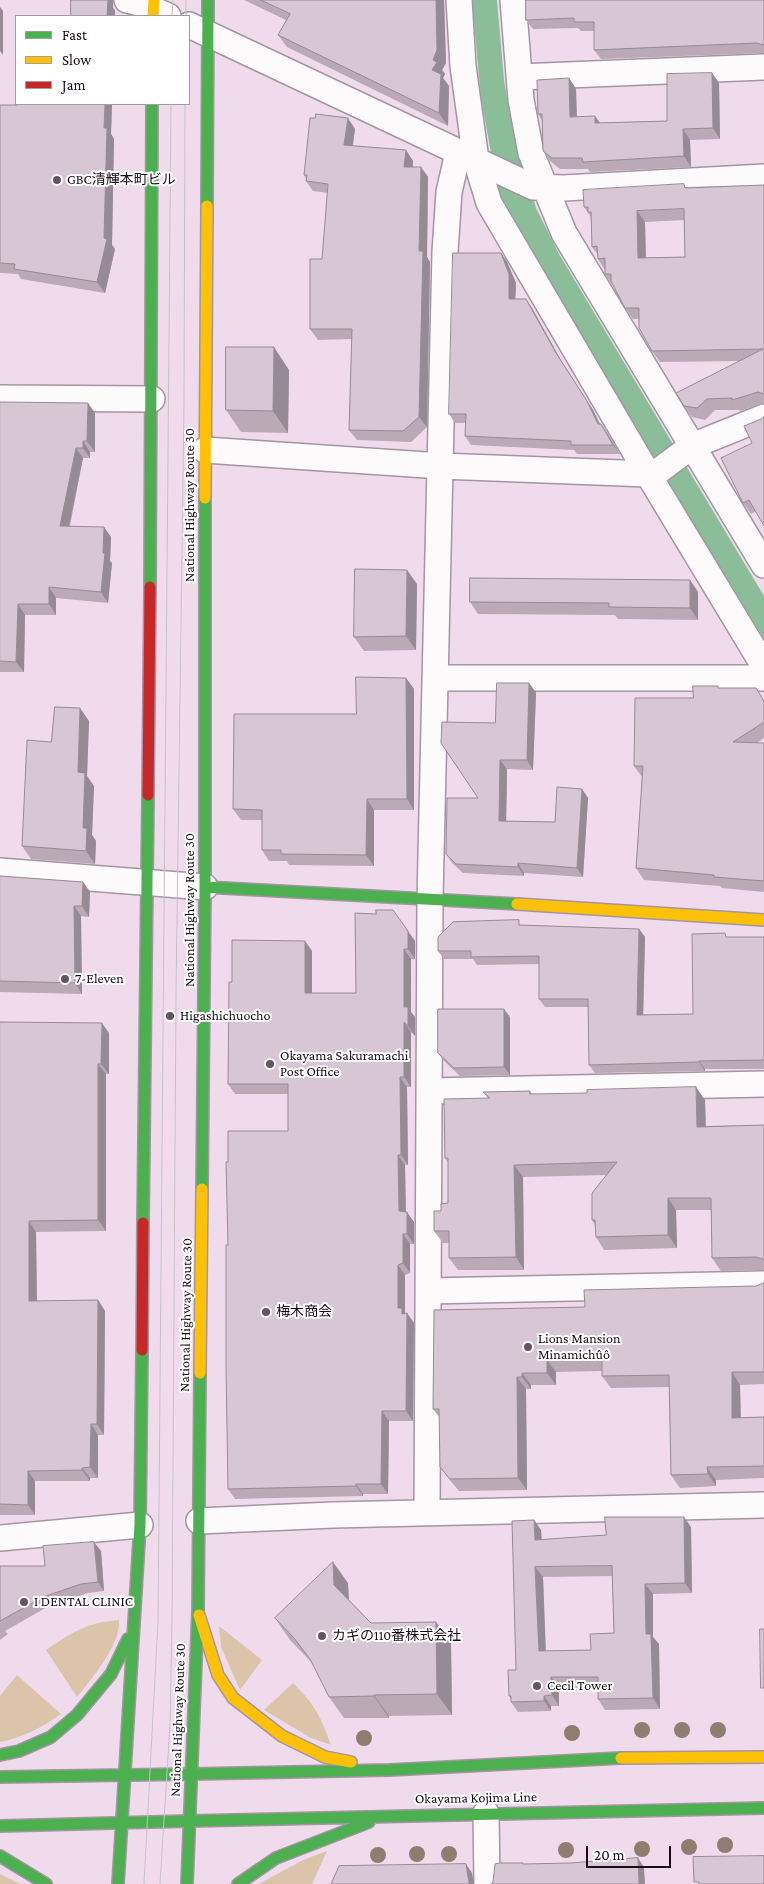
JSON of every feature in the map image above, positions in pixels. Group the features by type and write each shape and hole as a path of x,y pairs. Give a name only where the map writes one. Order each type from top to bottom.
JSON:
{"main road":[{"name":"National Highway Route 30","path":"187,1884 198,1611 206,887 204,450 198,30 208,0"},
{"path":"118,1884 140,1525 152,400 152,105"},
{"path":"206,887 430,898 764,920"},
{"path":"198,1611 218,1674 233,1698 246,1710 282,1736 325,1757 390,1770"},
{"path":"0,1755 19,1751 51,1737 77,1715 111,1674 134,1626"},
{"path":"0,1777 390,1770 628,1758 764,1757"},
{"name":"Okayama Kojima Line","path":"0,1826 390,1815 764,1808"},
{"path":"238,1884 276,1858 390,1815"},
{"path":"0,1856 46,1884"}],"street":[{"path":"127,0 157,11"},
{"path":"459,0 463,66 476,161 489,203 652,473 764,666"},
{"path":"513,0 521,100 539,188 688,450 764,565"},
{"path":"198,30 476,161 539,188 764,177"},
{"path":"519,77 764,67"},
{"path":"427,1513 430,898 445,252 449,192 476,161"},
{"path":"0,398 152,400"},
{"path":"204,450 441,466 652,473 688,450 764,417"},
{"path":"436,678 764,678"},
{"path":"0,871 206,887"},
{"path":"429,1091 764,1084"},
{"path":"428,1291 764,1284"},
{"path":"198,1521 427,1513 764,1505"},
{"path":"0,1538 140,1525"},
{"path":"486,1813 487,1884"}],"shaded area":[{"path":"472,0 497,0 504,80 510,115 536,208 559,254 764,596 764,639 649,454 498,191 481,98"},
{"path":"119,1620 118,1630 111,1650 77,1697 46,1650 80,1629 97,1623"},
{"path":"219,1626 262,1660 240,1690 221,1647"},
{"path":"17,1675 61,1714 32,1731 0,1742 0,1696"},
{"path":"293,1683 316,1711 331,1745 311,1738 264,1710"},
{"path":"327,1851 312,1884 259,1884 303,1860"},
{"path":"0,1874 20,1884 0,1884"}],"building":[{"path":"71,0 108,0 107,15 71,15"},
{"path":"261,0 436,0 437,50 433,60 437,62 432,70 441,74 439,113 278,35 290,14"},
{"path":"526,0 764,0 764,45 757,43 594,50 594,22 574,22 574,18 526,20"},
{"path":"712,73 713,128 683,129 684,156 583,162 582,158 552,158 543,151 542,114 538,114 537,80 569,78 570,117 595,116 595,123 667,121 667,74"},
{"path":"0,105 105,105 104,128 107,128 104,238 107,239 97,282 14,269 15,264 0,263"},
{"path":"316,114 348,118 344,145 406,150 404,167 421,167 419,251 423,251 419,417 403,431 349,430 352,329 310,329 310,259 322,259 328,184 306,181 307,175 304,175 310,118 315,118"},
{"path":"684,184 685,188 764,185 764,394 758,392 732,400 732,398 707,399 697,408 684,406 676,393 763,349 652,351 639,328 639,308 625,308 611,281 611,274 605,274 605,258 598,259 597,246 592,247 591,212 588,212 588,207 584,207 583,190","holes":["684,209 685,257 638,258 637,211"]},
{"path":"453,253 501,253 509,274 509,299 526,299 556,353 587,401 598,424 601,424 613,445 571,445 571,441 465,436 466,414 449,414"},
{"path":"226,347 274,347 273,411 226,410"},
{"path":"0,402 88,403 87,441 83,441 83,448 76,448 60,526 104,527 103,553 105,553 101,592 49,587 49,604 18,604 16,662 0,661"},
{"path":"764,417 764,526 749,500 743,503 721,458 752,443 744,426"},
{"path":"355,569 407,570 406,636 354,637"},
{"path":"470,578 690,580 690,608 609,607 609,603 470,602"},
{"path":"356,677 406,678 407,799 367,799 366,855 281,854 281,850 262,850 262,810 233,809 234,714 356,714"},
{"path":"497,683 529,683 527,760 500,760 499,821 555,822 557,787 582,789 577,868 518,863 518,867 456,864 446,854 447,798 478,798 441,743 442,722 495,723"},
{"path":"693,686 756,688 764,701 764,722 733,742 764,743 764,881 636,868 643,766 634,766 635,698 693,698"},
{"path":"55,707 80,708 78,772 85,773 83,828 87,828 86,851 22,846 27,740 51,742"},
{"path":"0,876 83,882 82,906 74,906 75,983 0,981"},
{"path":"376,910 393,910 408,931 408,949 404,949 404,1007 408,1007 408,1026 404,1022 404,1077 400,1077 401,1155 398,1155 399,1211 407,1212 407,1234 403,1234 403,1263 398,1265 398,1308 402,1308 402,1314 407,1313 406,1411 382,1411 381,1484 228,1489 226,1162 228,1162 228,1131 288,1131 288,1084 228,1084 229,982 232,982 232,940 305,941 305,993 356,993 355,913 376,914"},
{"path":"519,920 519,925 639,929 637,1015 693,1014 692,934 725,933 726,937 764,937 764,1060 589,1065 588,999 539,999 539,956 471,957 471,951 438,951 438,937 453,922"},
{"path":"438,1009 504,1009 504,1067 454,1068 438,1053"},
{"path":"0,1022 102,1023 101,1064 98,1064 98,1220 29,1221 29,1301 98,1300 97,1424 91,1424 90,1467 82,1468 82,1470 28,1471 28,1505 0,1504"},
{"path":"696,1087 697,1127 764,1125 764,1261 756,1257 712,1258 711,1198 668,1198 668,1235 596,1237 595,1220 592,1220 592,1193 617,1162 514,1165 516,1257 449,1258 449,1231 434,1231 434,1211 441,1211 441,1204 448,1203 448,1158 445,1158 444,1099 490,1098 483,1092 530,1091 530,1094 587,1093 587,1090"},
{"path":"764,1283 764,1372 732,1372 732,1418 764,1417 764,1466 707,1467 708,1474 671,1475 669,1375 602,1376 602,1359 547,1360 547,1373 522,1373 522,1377 517,1377 518,1478 450,1479 440,1467 439,1409 433,1409 434,1310 585,1307 584,1290 756,1286"},
{"path":"605,1517 684,1517 685,1583 645,1584 646,1634 651,1634 653,1698 598,1699 598,1677 551,1677 552,1695 544,1696 544,1701 511,1702 508,1670 516,1670 512,1521 534,1520 535,1540 606,1535","holes":["612,1566 614,1633 590,1634 591,1650 539,1651 535,1567"]},
{"path":"94,1542 98,1582 81,1584 43,1597 0,1621 0,1566 45,1566 43,1546"},
{"path":"333,1562 334,1585 371,1623 436,1622 437,1694 329,1697 310,1659 275,1618"},
{"path":"760,1629 764,1629 764,1688 761,1688"},
{"path":"764,1856 764,1884 699,1884 699,1882 694,1882 693,1857"},
{"path":"638,1858 639,1884 491,1884 493,1882 495,1864 499,1863 570,1863"},
{"path":"466,1864 470,1884 331,1884 339,1866"}],"tram line":[{"path":"172,15 173,0"},
{"path":"186,0 186,15"},
{"path":"144,1884 158,1621 171,105"},
{"path":"160,1884 170,1725 172,1621 176,993 184,401 185,105"}],"traffic: fast":[{"path":"207,206 208,0"},
{"path":"150,587 152,105"},
{"path":"202,1189 205,887 205,498"},
{"path":"143,1223 148,795"},
{"path":"205,887 517,904"},
{"path":"118,1884 140,1525 142,1350"},
{"path":"187,1884 198,1611 200,1373"},
{"path":"0,1755 19,1751 51,1737 77,1715 111,1674 128,1639"},
{"path":"192,1774 390,1770 621,1758"},
{"path":"0,1777 192,1774"},
{"path":"190,1821 764,1808"},
{"path":"0,1826 190,1821"},
{"path":"238,1884 276,1858 369,1822"},
{"path":"0,1856 46,1884"}],"traffic: slow":[{"path":"153,15 154,0"},
{"path":"205,498 207,206"},
{"path":"517,904 764,920"},
{"path":"200,1373 202,1189"},
{"path":"199,1615 218,1675 233,1698 282,1736 325,1757 351,1762"},
{"path":"621,1758 764,1757"}],"traffic: jam":[{"path":"148,795 150,587"},
{"path":"142,1350 143,1223"}],"place":[{"name":"GBC清輝本町ビル","path":"57,180"},
{"name":"7-Eleven","path":"65,979"},
{"name":"Higashichuocho","path":"170,1016"},
{"name":"Okayama Sakuramachi Post Office","path":"270,1064"},
{"name":"梅木商会","path":"266,1312"},
{"name":"Lions Mansion Minamichûô","path":"528,1347"},
{"name":"I DENTAL CLINIC","path":"24,1602"},
{"name":"カギの110番株式会社","path":"322,1636"},
{"name":"Cecil Tower","path":"537,1686"}]}
